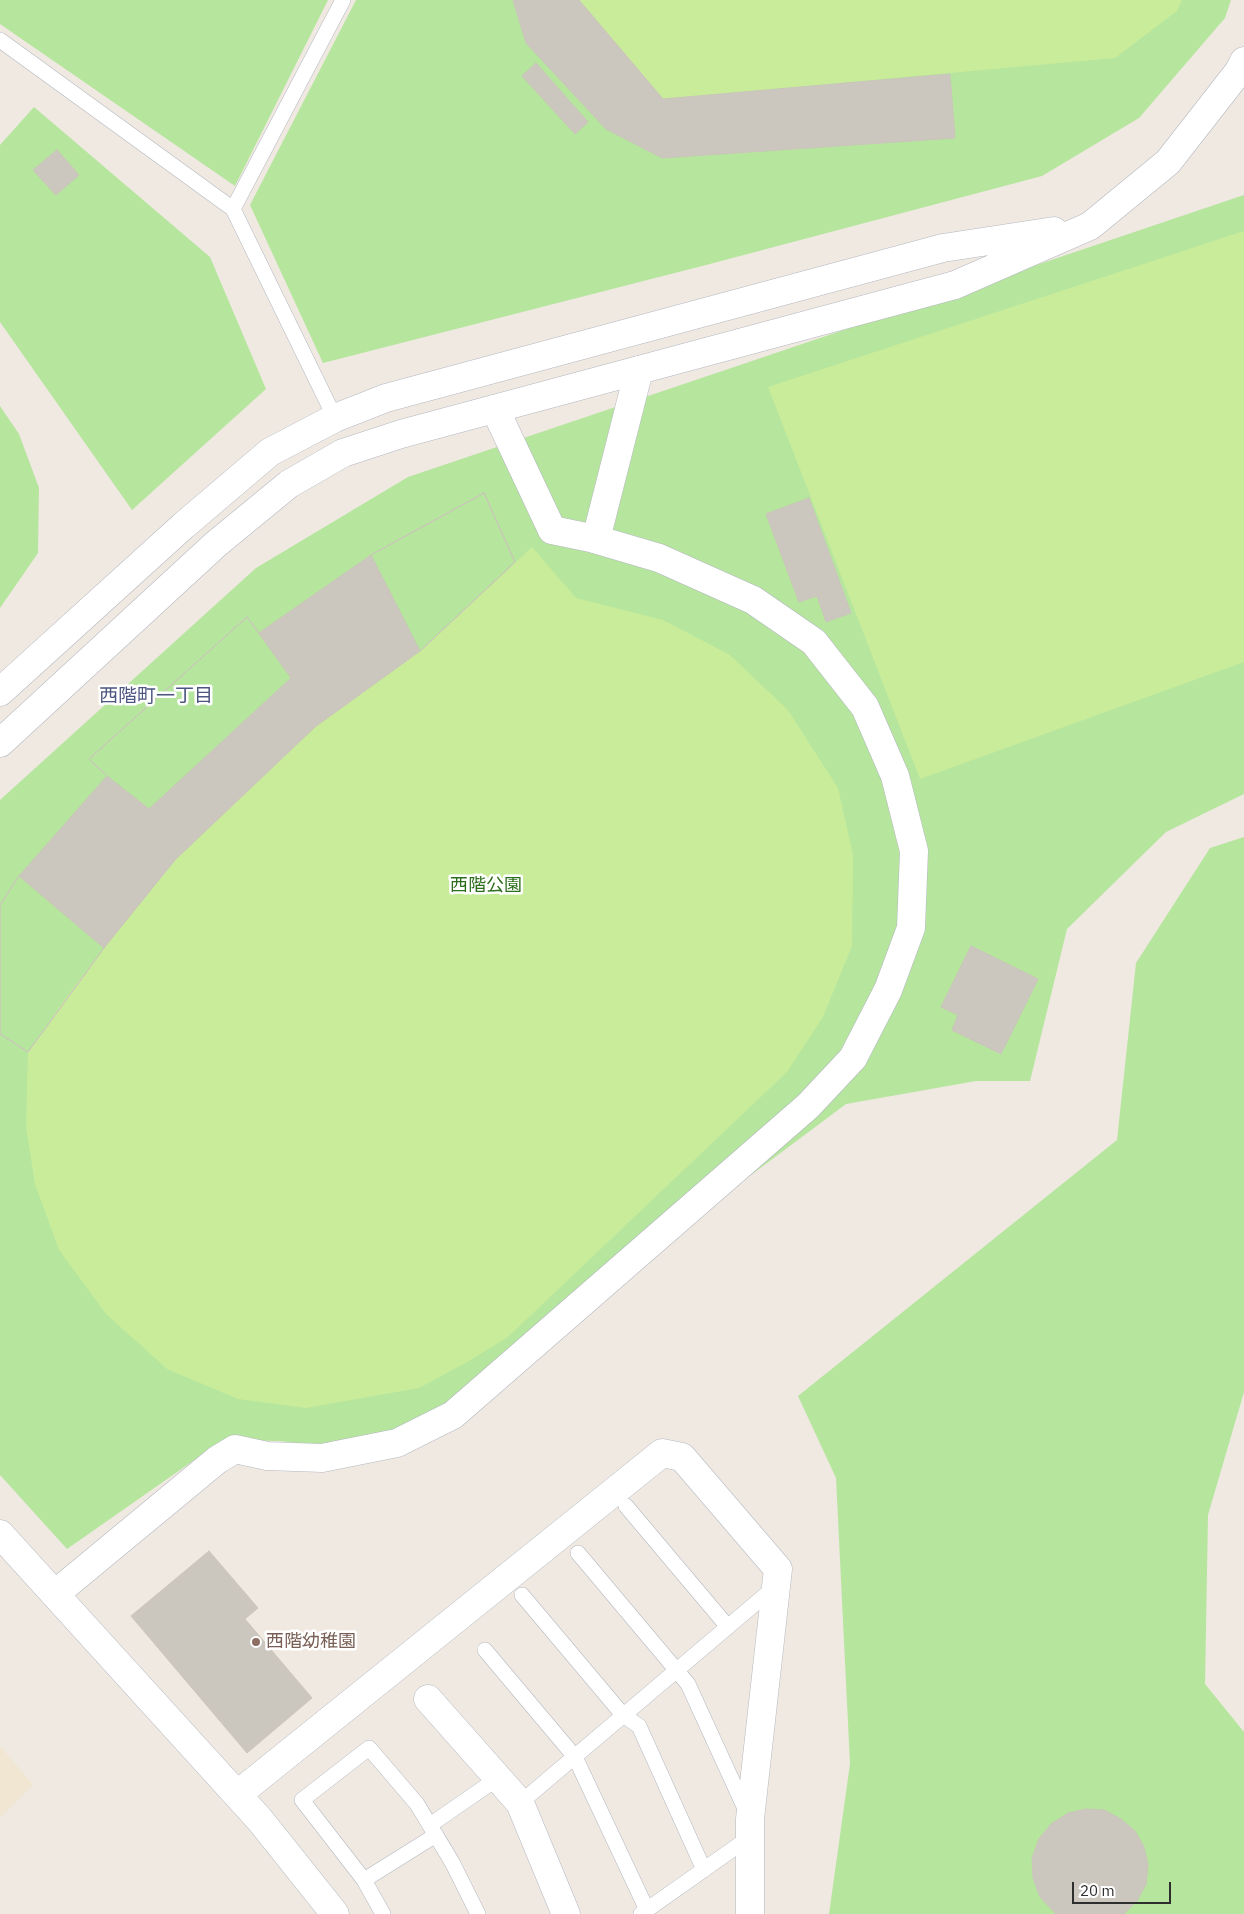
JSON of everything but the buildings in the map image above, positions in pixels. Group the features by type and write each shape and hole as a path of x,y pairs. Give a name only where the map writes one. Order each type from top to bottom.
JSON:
{"street":[{"path":"0,743 216,544 289,484 343,453 401,434 955,285 1090,226 1168,162 1244,61"},
{"path":"0,692 182,526 270,452 334,418 386,398 943,248 1090,226"},
{"path":"596,539 639,370"},
{"path":"55,1594 217,1460 235,1449 267,1456 322,1458 397,1443 453,1415 808,1106 853,1058 888,990 911,928 914,851 895,776 865,707 814,642 753,600 659,558 596,539 552,530 495,409"},
{"path":"238,1794 662,1453 682,1457 778,1569 750,1828 750,1914"},
{"path":"0,1534 238,1794 335,1914"},
{"path":"428,1699 520,1803 566,1914"}],"lane":[{"path":"233,209 343,0"},
{"path":"0,40 233,209 334,418"},
{"path":"626,1506 728,1627"},
{"path":"485,1650 575,1757 644,1912 704,1870 750,1828 688,1684 578,1553"},
{"path":"520,1803 777,1585"},
{"path":"522,1595 624,1715 639,1726 704,1870"},
{"path":"383,1914 364,1880 302,1800 369,1748 417,1804 478,1914"},
{"path":"364,1880 433,1830 498,1778"}],"shaded area":[{"path":"0,1746 33,1785 0,1818"}],"green space":[{"path":"0,0 328,0 235,186 0,24"},
{"path":"356,0 1231,0 1225,18 1139,118 1042,176 706,265 323,363 250,205"},
{"path":"579,0 1182,0 1177,11 1115,58 663,99"},
{"path":"34,107 210,257 266,389 132,510 0,322 0,145"},
{"name":"西階公園","path":"1244,195 1244,794 1166,832 1067,929 1030,1081 976,1081 846,1104 442,1406 394,1432 315,1445 280,1441 223,1440 67,1549 0,1475 0,800 256,568 408,477"},
{"path":"1244,231 1244,662 920,779 768,387"},
{"path":"0,406 19,434 39,488 38,553 0,608"},
{"path":"532,547 576,598 663,620 730,655 788,710 838,788 853,855 852,946 823,1017 787,1072 508,1337 419,1388 306,1408 238,1399 167,1369 106,1314 59,1250 35,1184 26,1127 28,1052 65,999 140,900 191,841 271,762 347,701 420,651"},
{"path":"1244,837 1244,1392 1208,1515 1205,1684 1244,1732 1244,1914 829,1914 850,1764 836,1478 798,1396 1117,1140 1136,963 1210,848"}],"place":[{"name":"西階幼稚園","path":"256,1642"}],"district":[{"name":"西階町一丁目","path":"156,697"}]}
